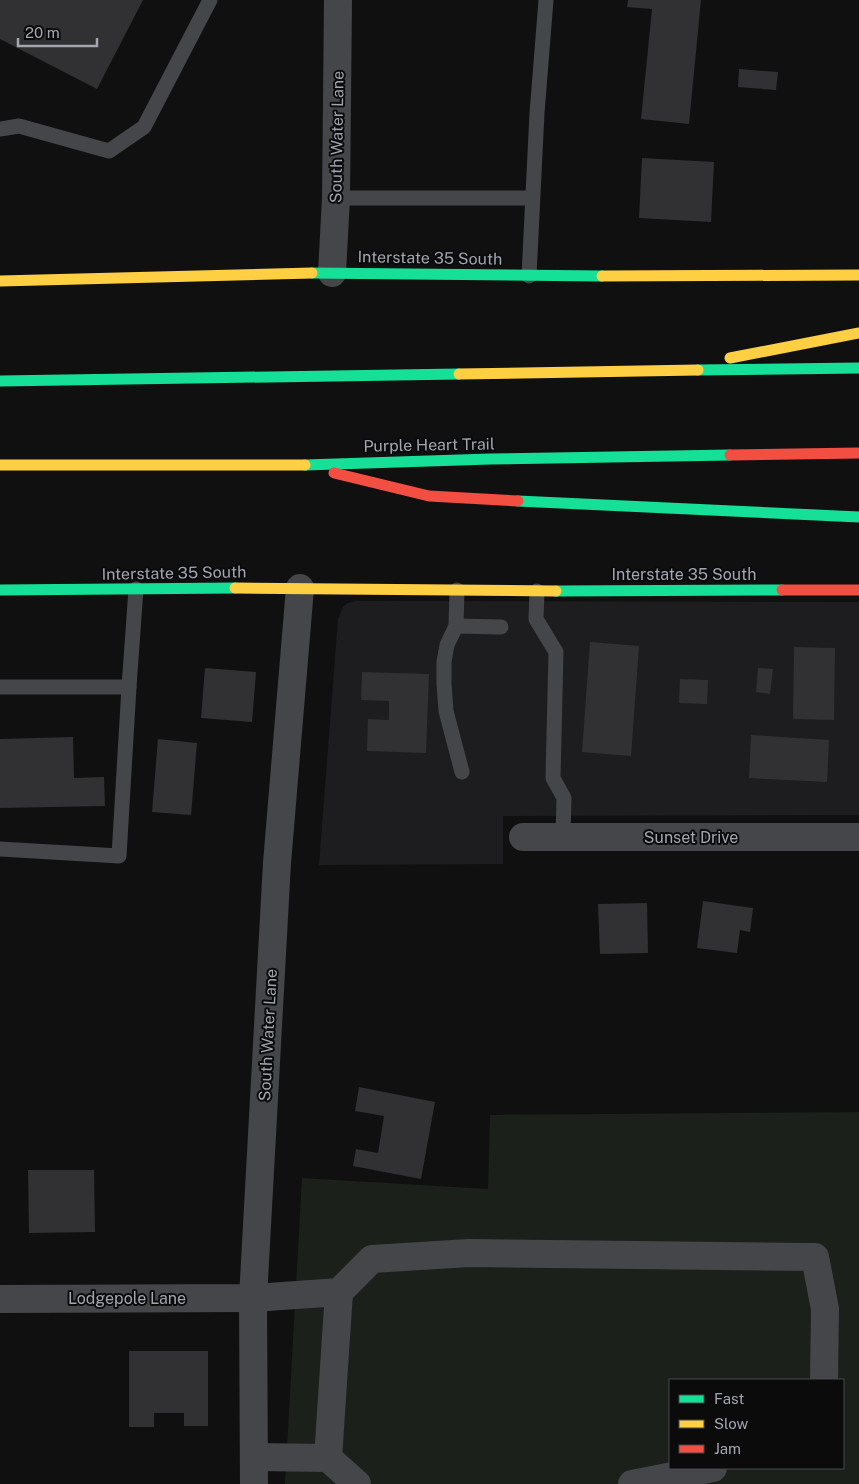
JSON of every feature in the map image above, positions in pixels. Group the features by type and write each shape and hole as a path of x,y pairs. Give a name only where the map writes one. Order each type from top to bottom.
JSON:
{"main road":[{"name":"Interstate 35 South","path":"0,281 332,274 529,276 859,275"},
{"path":"658,372 859,333"},
{"path":"0,381 859,368"},
{"name":"Purple Heart Trail","path":"0,465 299,464 859,453"},
{"path":"299,464 429,496 654,508 859,516"},
{"name":"Interstate 35 South","path":"0,590 300,588 537,591 859,590"}],"street":[{"name":"South Water Lane","path":"332,274 336,198 338,0"},
{"name":"South Water Lane","path":"254,1484 253,1298 277,863 300,588"},
{"name":"Sunset Drive","path":"523,837 859,837"},
{"path":"328,1458 339,1292 372,1259 469,1252 815,1257 825,1309 824,1379"},
{"name":"Lodgepole Lane","path":"0,1299 253,1298 339,1292"},
{"path":"254,1457 328,1458 357,1484"},
{"path":"632,1484 708,1469"}],"lane":[{"path":"0,129 19,126 109,151 144,127 210,0"},
{"path":"529,276 537,113 546,0"},
{"path":"336,198 532,198"},
{"path":"0,849 119,856 136,589"},
{"path":"457,590 456,626 447,644 444,662 444,684 446,711 462,772"},
{"path":"537,591 536,619 556,652 553,778 564,798 563,836"},
{"path":"456,626 501,627"},
{"path":"0,688 129,687"}],"shaded area":[{"path":"356,601 859,602 859,815 503,816 503,864 319,865 338,619 343,607 348,603"},
{"path":"859,1112 859,1484 285,1484 302,1178 488,1189 490,1115"}],"building":[{"path":"0,0 143,0 97,89 0,39"},
{"path":"628,0 701,0 689,124 641,119 652,9 627,7"},
{"path":"739,69 778,72 776,90 738,87"},
{"path":"642,158 714,162 711,222 639,218"},
{"path":"590,642 639,646 631,756 582,752"},
{"path":"794,647 835,648 834,720 793,719"},
{"path":"205,668 256,672 252,722 201,718"},
{"path":"758,668 773,669 770,694 756,692"},
{"path":"362,672 429,674 426,753 367,751 368,719 389,720 389,701 361,700"},
{"path":"680,679 708,680 707,704 679,703"},
{"path":"751,735 829,740 827,782 749,778"},
{"path":"73,737 74,778 104,777 105,806 0,808 0,739"},
{"path":"158,739 197,743 191,815 152,812"},
{"path":"703,901 753,908 750,932 740,930 737,953 697,948"},
{"path":"647,903 648,953 600,954 598,904"},
{"path":"359,1087 435,1102 421,1179 353,1166 356,1149 378,1153 384,1116 355,1111"},
{"path":"28,1170 94,1170 95,1232 29,1233"},
{"path":"129,1351 208,1351 208,1426 184,1426 184,1413 154,1413 154,1427 129,1427"}],"traffic: fast":[{"path":"312,273 602,276"},
{"path":"698,370 859,368"},
{"path":"0,381 459,374"},
{"path":"305,465 490,459 730,455"},
{"path":"518,501 859,517"},
{"path":"0,590 235,588"},
{"path":"556,591 782,590"}],"traffic: slow":[{"path":"0,281 312,273"},
{"path":"602,276 859,275"},
{"path":"730,358 859,333"},
{"path":"459,374 698,370"},
{"path":"0,465 305,465"},
{"path":"235,588 556,591"}],"traffic: jam":[{"path":"730,455 859,453"},
{"path":"334,473 429,496 518,501"},
{"path":"782,590 859,590"}]}
